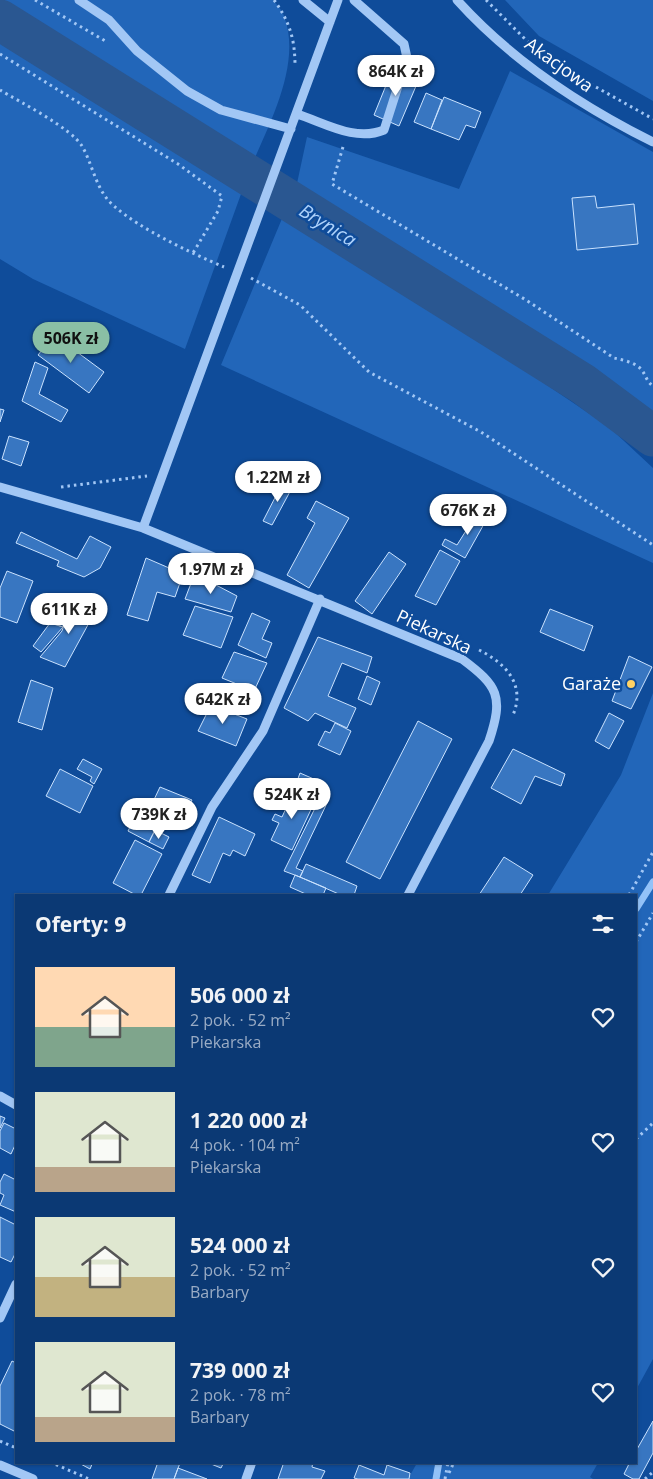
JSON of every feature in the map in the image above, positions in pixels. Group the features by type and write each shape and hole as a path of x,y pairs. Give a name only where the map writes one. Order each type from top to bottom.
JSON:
{"street":[{"path":"80,0 109,20 137,51 187,91 222,110 290,133"},
{"path":"303,0 330,22"},
{"path":"144,528 338,0"},
{"path":"297,114 348,132 372,135 384,130 407,58 404,44 354,0"},
{"name":"Akacjowa","path":"457,0 472,17 534,69 618,124 653,142"},
{"name":"Piekarska","path":"0,487 144,528 462,659 487,678 494,691 497,716 489,741 409,894"},
{"path":"169,894 212,807 263,731 320,599"},
{"path":"0,1096 15,1104"},
{"path":"0,1318 15,1286"},
{"path":"246,1479 251,1464"},
{"path":"0,1465 33,1479"}],"path":[{"path":"36,0 105,42 137,51"},
{"path":"274,0 290,25 295,44 295,70"},
{"path":"486,0 532,46"},
{"path":"0,54 178,164 222,196 218,212 192,253"},
{"path":"561,67 653,119"},
{"path":"0,90 57,124 81,144 99,185 113,205 136,222 192,253 225,266 237,276 300,305 369,372 481,432 653,544"},
{"path":"348,132 332,184 526,300 614,358 634,365 640,369 647,382 653,386"},
{"path":"222,272 225,266"},
{"path":"45,499 48,488 151,475"},
{"path":"473,648 502,664 512,674 516,689 515,710 512,717"},
{"path":"630,894 653,852"},
{"path":"637,940 653,913"},
{"path":"637,1138 653,1122"},
{"path":"0,1441 15,1448"},
{"path":"55,1464 89,1479"},
{"path":"446,1478 448,1464"},
{"path":"446,1478 453,1464"},
{"path":"645,1479 653,1472"}],"shaded area":[{"path":"0,0 273,0 284,16 289,34 287,72 275,111 252,165 0,10"},
{"path":"505,0 653,0 653,101 539,36"},
{"path":"0,31 245,183 185,349 33,279 0,259"},
{"path":"510,71 653,152 653,427 603,388 296,188 307,137 459,189"},
{"path":"286,209 609,427 653,468 653,563 221,365"},
{"path":"653,693 653,1359 637,1388 637,894 549,894 621,775"},
{"path":"416,1464 597,1464 590,1477 593,1479 408,1479"}],"building":[{"path":"393,68 419,79 399,126 374,115"},
{"path":"426,93 442,100 431,129 414,122"},
{"path":"444,97 481,112 475,128 466,125 459,140 431,129"},
{"path":"595,196 597,208 634,204 638,244 577,250 572,198"},
{"path":"54,335 104,372 89,393 38,355"},
{"path":"35,362 48,368 39,394 68,410 61,422 22,401"},
{"path":"0,409 4,410 0,422"},
{"path":"9,436 29,442 21,466 2,459"},
{"path":"283,482 293,486 272,525 263,521"},
{"path":"316,501 349,518 309,588 287,575 315,523 307,518"},
{"path":"479,510 489,515 465,558 442,545 445,539 457,545"},
{"path":"21,532 77,559 90,536 111,547 100,568 84,577 57,566 59,561 16,543"},
{"path":"440,550 460,561 436,605 415,596"},
{"path":"389,552 406,564 372,614 355,601"},
{"path":"146,558 183,574 175,597 157,592 148,621 127,615"},
{"path":"7,571 33,581 17,623 0,617 0,588"},
{"path":"193,578 216,585 237,596 231,612 185,599"},
{"path":"72,601 96,610 65,667 40,657 62,631"},
{"path":"47,603 68,612 63,627 38,618"},
{"path":"195,606 233,617 221,648 183,635"},
{"path":"550,609 593,626 584,651 540,632"},
{"path":"252,613 270,621 262,639 272,643 266,658 238,645"},
{"path":"50,623 63,627 41,652 33,646"},
{"path":"318,637 372,657 367,673 342,663 328,696 356,708 347,728 315,713 308,721 284,708"},
{"path":"234,652 267,663 254,691 222,678"},
{"name":"Garaże","path":"629,656 652,667 631,709 612,701"},
{"path":"367,676 380,682 371,705 358,699"},
{"path":"31,680 53,688 42,730 18,722"},
{"path":"211,705 247,719 236,746 198,731"},
{"path":"609,713 624,721 609,749 595,741"},
{"path":"418,721 452,739 380,879 346,862"},
{"path":"335,723 351,731 340,755 318,745 325,731 330,733"},
{"path":"513,749 565,774 561,786 535,776 521,804 491,788"},
{"path":"83,759 102,769 94,784 90,781 92,777 77,769"},
{"path":"60,769 93,786 80,813 46,796"},
{"path":"300,773 323,783 317,796 295,787"},
{"path":"160,787 192,800 182,821 151,806"},
{"path":"294,791 315,801 292,850 271,840 279,823 272,820 275,814 282,817"},
{"path":"320,798 328,801 296,868 303,871 300,877 284,871"},
{"path":"219,817 255,834 245,856 233,850 230,856 223,853 210,883 192,875"},
{"path":"134,819 155,830 149,842 128,831"},
{"path":"155,830 169,837 163,849 149,842"},
{"path":"135,840 162,854 142,894 134,894 113,883"},
{"path":"504,857 533,875 521,894 480,894"},
{"path":"306,864 357,886 354,894 339,894 300,877"},
{"path":"295,875 326,888 323,894 306,894 290,887"},
{"path":"0,1116 5,1118 0,1128"},
{"path":"4,1123 15,1128 15,1145 11,1154 0,1148 0,1131"},
{"path":"4,1174 15,1180 15,1212 0,1205 4,1195 0,1193 0,1182"},
{"path":"0,1217 15,1224 15,1254 11,1262 0,1257"},
{"path":"12,1361 15,1362 15,1432 0,1424 0,1386"},
{"path":"653,1421 653,1453 639,1479 633,1479 624,1474 629,1464 637,1464 637,1449"},
{"path":"81,1464 92,1464 90,1469"},
{"path":"157,1464 180,1464 174,1479 152,1479"},
{"path":"211,1464 223,1464 221,1468"},
{"path":"283,1464 313,1464 312,1467 325,1471 321,1479 278,1479"},
{"path":"359,1465 384,1475 387,1465 410,1473 409,1479 354,1478"},
{"path":"178,1468 207,1479 174,1479"}],"waterway":[{"name":"Brynica","path":"0,20 583,384 653,436"},
{"path":"637,907 653,882"},
{"path":"436,1479 439,1464"}],"place":[{"name":"Garaże","path":"631,684"}]}
